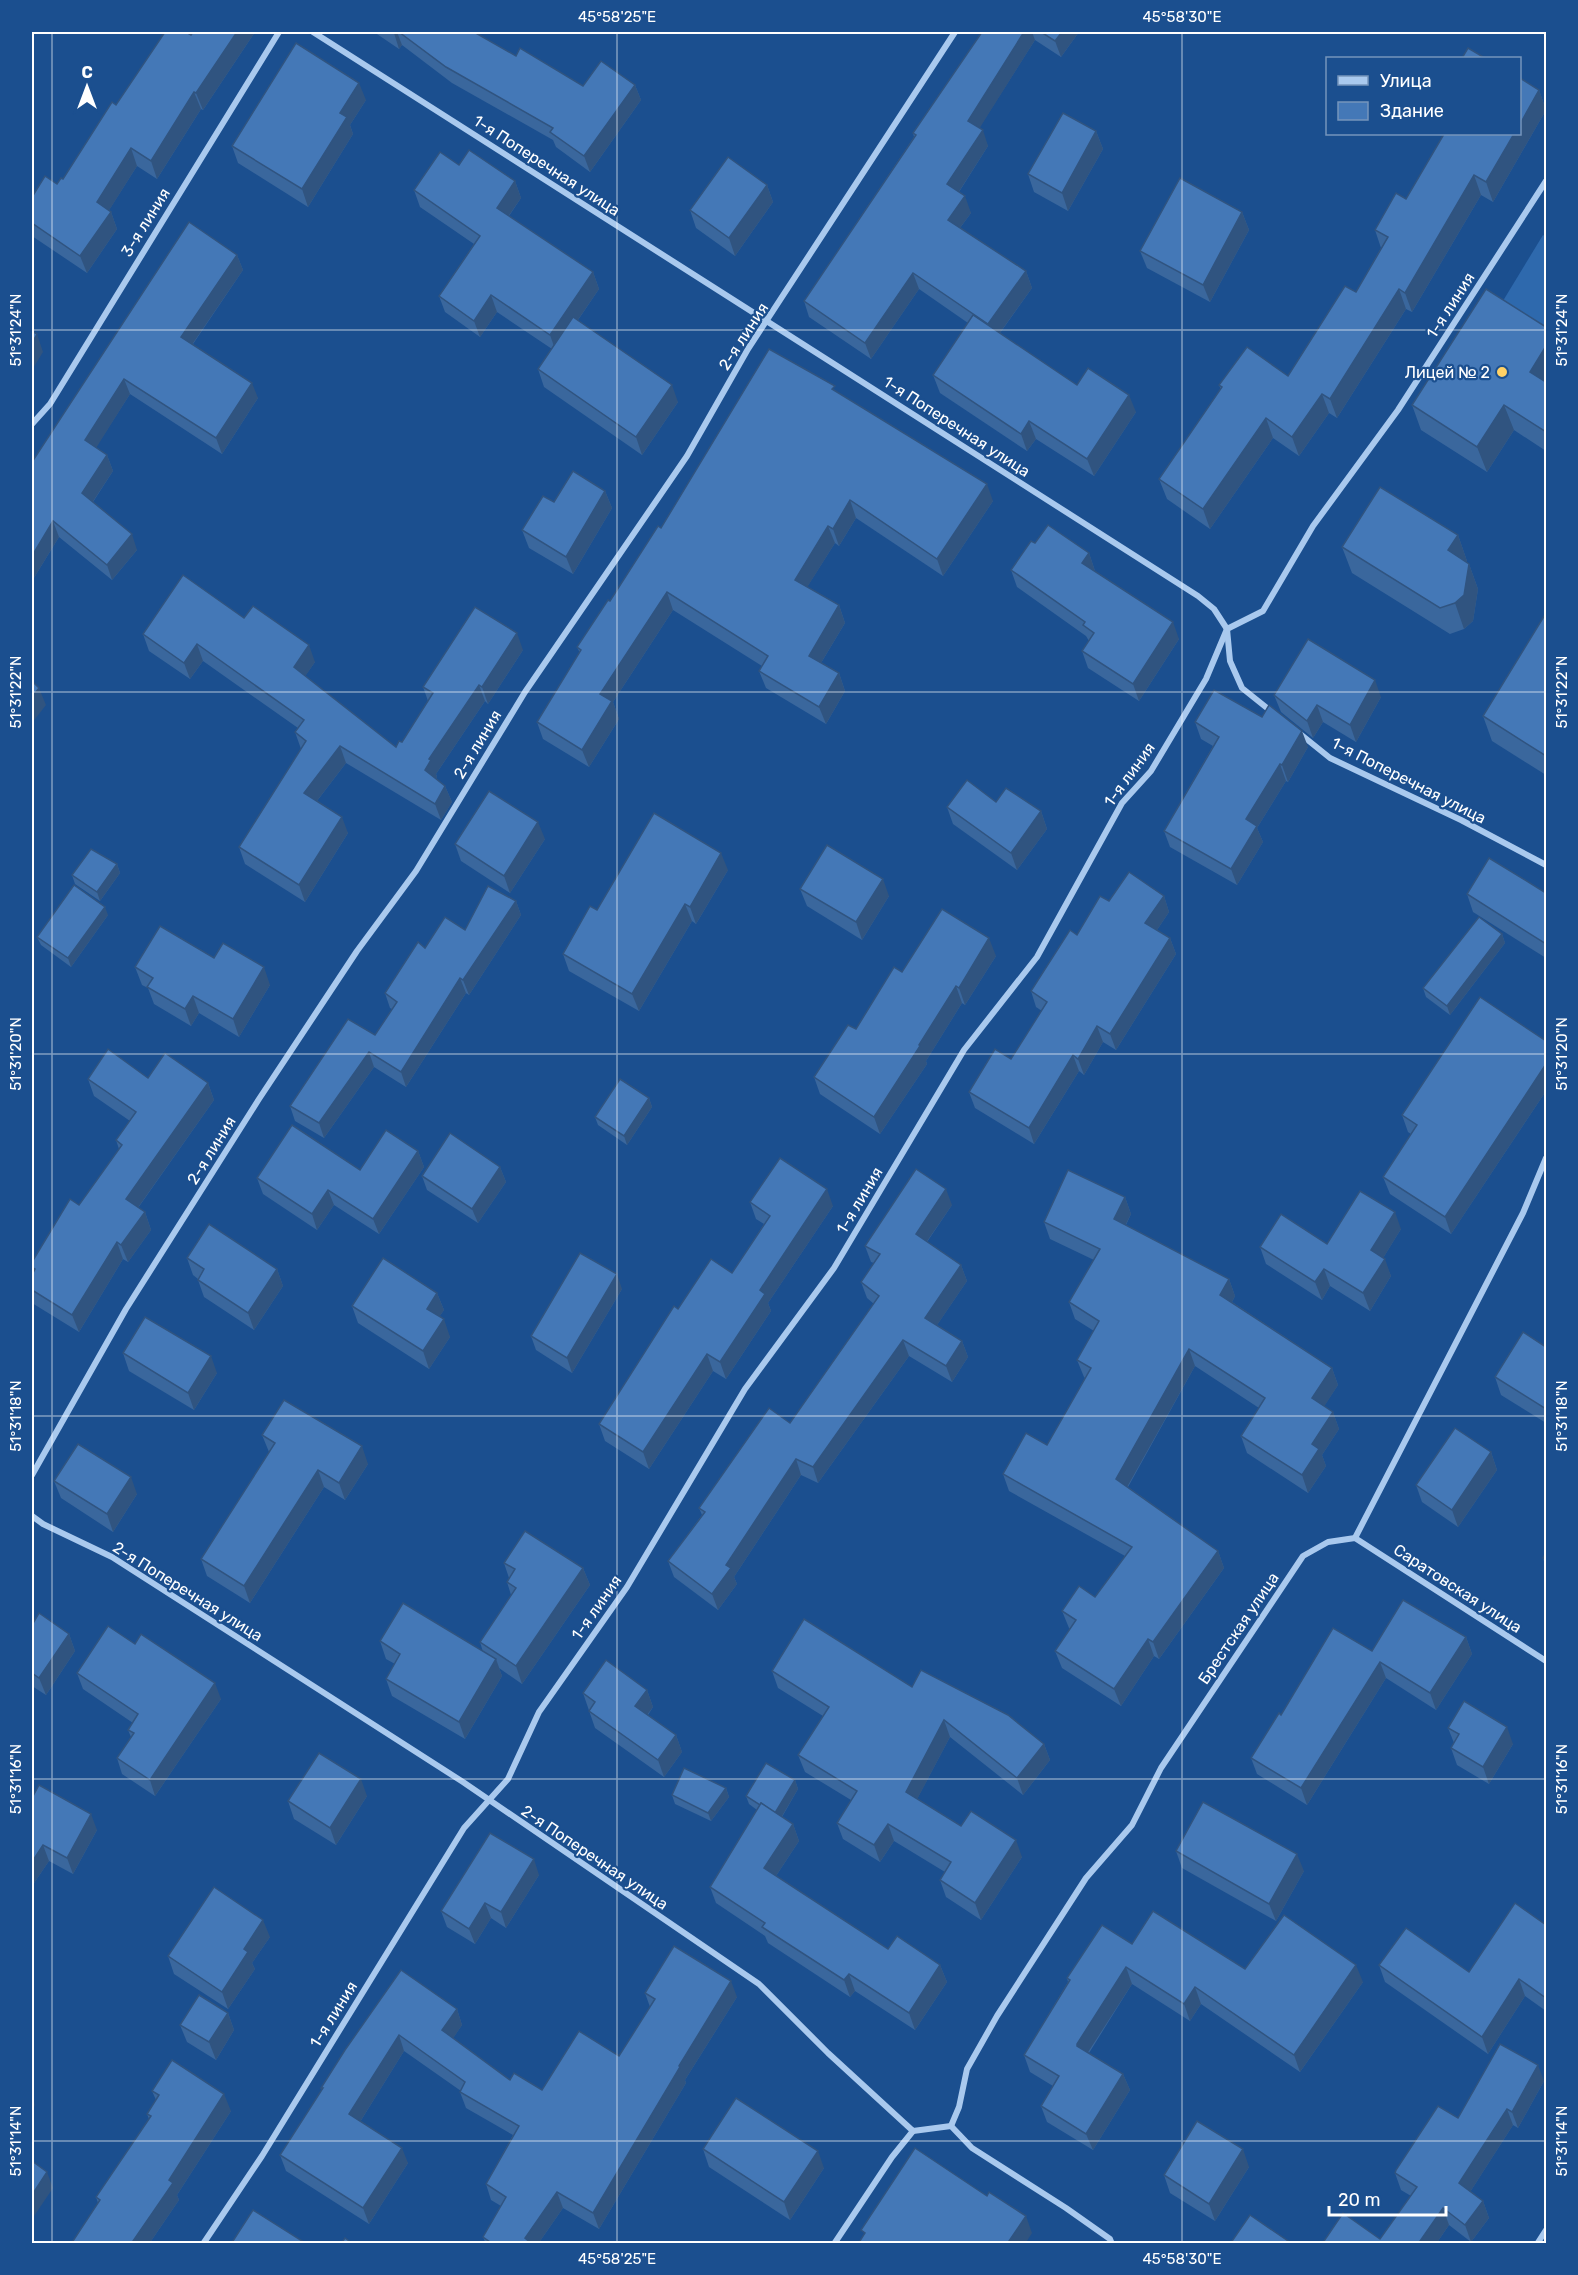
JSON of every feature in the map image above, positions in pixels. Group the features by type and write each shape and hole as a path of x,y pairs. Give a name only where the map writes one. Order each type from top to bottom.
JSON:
{"street":[{"name":"3-я линия","path":"32,424 50,404 279,32"},
{"name":"1-я Поперечная улица","path":"313,32 1198,596 1214,609 1227,629"},
{"name":"2-я линия","path":"32,1475 126,1309 259,1099 357,951 416,870 525,692 687,456 748,349 768,322 955,32"},
{"name":"1-я линия","path":"203,2244 262,2156 464,1828 508,1779 538,1712 627,1587 745,1389 834,1268 964,1050 1037,957 1122,803 1151,771 1206,680 1227,629 1263,611 1313,526 1398,410 1546,181"},
{"path":"1227,629 1230,661 1242,688 1277,716"},
{"name":"1-я Поперечная улица","path":"1295,730 1330,758 1461,820 1546,865"},
{"path":"1355,1538 1523,1213 1546,1158"},
{"name":"2-я Поперечная улица","path":"32,1516 43,1524 112,1557 463,1782 759,1984 828,2053 894,2111 913,2131"},
{"name":"Саратовская улица","path":"1355,1538 1546,1661"},
{"name":"Брестская улица","path":"951,2126 959,2107 967,2069 997,2016 1086,1878 1132,1825 1161,1768 1303,1556 1328,1542 1355,1538"},
{"path":"834,2244 892,2157 913,2131 951,2126 972,2148 1066,2208 1110,2239 1112,2244"},
{"path":"1537,2244 1546,2230"}],"shaded area":[{"path":"1543,235 1546,237 1546,347 1495,314"}],"building":[{"path":"165,32 186,32 191,35 193,32 237,32 196,93 194,92 151,161 131,148 97,202 111,212 80,256 32,223 32,197 45,176 57,184 61,178 63,179 112,102 116,105"},
{"path":"399,32 474,32 516,56 520,48 583,86 601,61 635,85 584,156 550,132 553,128 446,67"},
{"path":"982,32 1024,32 968,121 983,130 947,184 965,196 948,220 1026,271 988,324 913,273 865,343 804,301 916,135 913,133"},
{"path":"1041,32 1062,32 1055,41"},
{"path":"296,43 359,83 340,113 347,117 302,189 232,146"},
{"path":"1468,48 1483,57 1463,57"},
{"path":"1521,79 1539,90 1521,122"},
{"path":"1063,113 1096,131 1062,193 1028,174"},
{"path":"1443,135 1513,135 1486,182 1474,175 1405,293 1399,289 1330,399 1322,394 1292,437 1266,418 1203,509 1159,479 1222,387 1219,385 1247,347 1288,376 1345,286 1356,292 1388,237 1375,230 1396,193 1406,199"},
{"path":"469,150 515,181 497,208 593,272 550,335 491,295 474,321 439,296 480,236 414,190 440,152 459,165"},
{"path":"728,157 767,185 729,238 690,210"},
{"path":"1180,178 1242,212 1203,285 1140,251"},
{"path":"189,222 237,255 181,337 252,383 216,438 124,379 85,440 107,455 82,493 132,534 107,565 53,521 32,556 32,462"},
{"path":"1486,289 1546,327 1546,346 1530,372 1546,382 1546,432 1504,405 1477,447 1412,405"},
{"path":"973,315 1077,385 1088,368 1129,395 1087,459 1029,421 1021,434 933,375"},
{"path":"573,317 672,385 636,437 538,369"},
{"path":"32,331 37,334 32,343"},
{"path":"769,349 835,386 832,389 987,484 937,559 850,500 833,529 828,526 795,580 839,605 809,656 839,673 819,707 759,671 768,656 667,592 600,694 612,701 582,750 537,722 581,650 577,647 608,600 610,601 658,526 661,528"},
{"path":"573,471 605,491 566,557 522,530 543,496 554,502"},
{"path":"1380,487 1458,535 1448,550 1469,564 1464,595 1455,603 1440,608 1342,547"},
{"path":"1048,525 1089,553 1082,563 1173,622 1133,684 1082,651 1094,633 1083,625 1085,622 1011,570 1031,541 1035,543"},
{"path":"183,575 244,618 253,606 309,645 294,667 396,747 399,741 402,742 433,693 423,687 475,607 517,633 482,687 479,685 429,759 431,760 425,770 445,786 435,804 340,746 304,793 342,817 299,885 239,847 306,741 295,732 304,720 197,644 184,663 143,634"},
{"path":"1546,613 1546,756 1483,716"},
{"path":"1308,639 1375,680 1350,725 1317,705 1307,721 1274,695"},
{"path":"32,681 39,688 32,697"},
{"path":"1214,690 1262,717 1269,705 1302,731 1246,819 1257,826 1231,869 1164,831 1219,737 1195,722"},
{"path":"967,780 996,802 1006,788 1041,811 1011,853 947,807"},
{"path":"489,791 538,822 504,876 455,844"},
{"path":"654,813 721,853 690,907 685,904 632,994 563,954 590,906 597,910"},
{"path":"827,845 883,879 856,922 800,889"},
{"path":"91,849 117,864 97,892 72,875"},
{"path":"1489,858 1546,893 1546,944 1467,894"},
{"path":"1129,872 1164,896 1145,923 1170,938 1110,1034 1097,1026 1078,1059 1073,1055 1029,1128 969,1092 995,1049 1011,1059 1047,1002 1031,991 1070,930 1077,935 1100,896 1109,901"},
{"path":"74,885 105,907 68,958 37,937"},
{"path":"488,886 516,901 463,980 460,978 401,1072 369,1052 319,1123 290,1106 348,1019 375,1035 397,1002 385,993 418,942 425,948 445,917 465,930"},
{"path":"942,909 989,938 959,988 956,986 874,1117 814,1077 848,1025 856,1029 894,967 902,972"},
{"path":"1479,917 1502,934 1447,1006 1423,988"},
{"path":"160,926 214,958 223,943 264,967 233,1019 193,996 185,1009 147,987 153,978 135,967"},
{"path":"1480,997 1546,1041 1546,1064 1445,1217 1383,1177 1417,1125 1402,1115"},
{"path":"108,1049 148,1078 165,1053 208,1083 126,1199 145,1212 121,1245 117,1242 72,1315 32,1290 32,1275 35,1269 32,1267 32,1262 70,1199 79,1205 122,1145 116,1140 136,1112 88,1079"},
{"path":"620,1079 649,1098 624,1136 595,1117"},
{"path":"292,1125 360,1170 386,1130 418,1151 373,1219 328,1190 312,1214 257,1178"},
{"path":"450,1133 500,1167 472,1209 422,1176"},
{"path":"780,1158 827,1189 760,1290 765,1294 720,1362 707,1354 643,1452 599,1424 674,1306 678,1309 711,1259 732,1273 770,1216 750,1202"},
{"path":"916,1169 946,1189 916,1234 961,1265 925,1318 962,1341 946,1366 903,1340 813,1467 796,1459 726,1565 731,1568 712,1594 668,1561 705,1512 699,1508 769,1408 790,1423 879,1296 861,1282 880,1254 865,1246"},
{"path":"1068,1170 1125,1197 1114,1219 1229,1279 1220,1295 1332,1368 1312,1398 1333,1412 1312,1444 1319,1449 1302,1475 1241,1436 1265,1398 1189,1349 1116,1479 1218,1551 1153,1642 1148,1639 1114,1689 1055,1651 1076,1620 1062,1611 1079,1586 1095,1597 1132,1547 1003,1474 1026,1433 1047,1445 1091,1368 1077,1360 1099,1321 1069,1302 1100,1249 1044,1222"},
{"path":"1360,1191 1395,1212 1371,1250 1385,1259 1363,1293 1324,1269 1315,1282 1260,1247 1281,1214 1327,1244"},
{"path":"209,1224 277,1269 248,1313 198,1280 204,1269 187,1258"},
{"path":"580,1253 617,1274 567,1358 531,1336"},
{"path":"383,1258 437,1293 427,1309 444,1319 423,1351 352,1306"},
{"path":"145,1317 211,1356 188,1393 123,1353"},
{"path":"1523,1332 1546,1347 1546,1409 1495,1377"},
{"path":"284,1400 362,1446 339,1483 318,1470 244,1586 201,1559 275,1443 262,1435"},
{"path":"1455,1428 1491,1452 1452,1510 1416,1485"},
{"path":"78,1444 131,1477 107,1514 54,1481"},
{"path":"525,1531 583,1568 516,1666 480,1642 516,1588 507,1582 515,1569 504,1563"},
{"path":"1403,1600 1466,1637 1430,1693 1380,1662 1301,1788 1251,1758 1279,1713 1281,1715 1333,1628 1372,1651"},
{"path":"403,1603 496,1659 459,1722 386,1679 400,1654 380,1641"},
{"path":"39,1613 69,1634 39,1678 32,1673 32,1625"},
{"path":"804,1619 912,1687 921,1670 1008,1715 1044,1744 1017,1778 944,1720 906,1792 961,1826 971,1811 1016,1840 975,1903 940,1880 951,1862 888,1824 874,1845 837,1823 857,1791 798,1755 829,1707 772,1671"},
{"path":"108,1626 135,1644 141,1634 215,1683 150,1780 117,1758 134,1733 128,1730 138,1714 77,1673"},
{"path":"606,1660 647,1690 635,1706 676,1735 658,1760 589,1711 595,1702 583,1693"},
{"path":"1464,1701 1507,1727 1483,1767 1451,1748 1459,1734 1448,1728"},
{"path":"319,1753 361,1779 330,1828 288,1801"},
{"path":"766,1763 795,1780 775,1813 746,1796"},
{"path":"684,1768 726,1788 708,1813 672,1795"},
{"path":"39,1785 91,1814 67,1858 43,1845 32,1862 32,1798"},
{"path":"1203,1802 1297,1854 1269,1904 1176,1851"},
{"path":"761,1803 793,1824 764,1868 888,1949 897,1936 940,1965 909,2013 849,1974 844,1980 762,1927 765,1923 710,1887"},
{"path":"490,1833 534,1859 501,1912 485,1903 469,1929 441,1911"},
{"path":"214,1887 263,1920 244,1949 248,1952 222,1992 168,1956"},
{"path":"1515,1903 1546,1925 1546,1998 1519,1979 1482,2037 1379,1965 1406,1928 1469,1972"},
{"path":"1153,1911 1245,1969 1284,1915 1356,1965 1294,2055 1195,1987 1184,2004 1126,1967 1077,2044 1123,2074 1086,2134 1041,2106 1059,2076 1024,2055 1070,1980 1067,1978 1102,1925 1132,1944"},
{"path":"674,1946 731,1981 593,2213 557,2192 525,2238 532,2244 493,2244 483,2237 506,2197 486,2184 519,2126 460,2092 465,2082 399,2035 349,2114 402,2148 363,2208 280,2155 345,2050 401,1970 457,2009 442,2030 510,2080 514,2073 542,2090 579,2031 619,2056 655,1999 645,1993"},
{"path":"199,1995 228,2013 209,2042 180,2025"},
{"path":"1500,2044 1538,2065 1512,2112 1507,2109 1459,2183 1483,2201 1465,2225 1443,2208 1418,2244 1322,2244 1343,2213 1380,2239 1417,2187 1395,2173 1396,2170 1438,2106 1458,2118"},
{"path":"172,2060 224,2094 169,2180 173,2183 131,2244 71,2244 100,2200 96,2197 151,2116 147,2114 159,2095 152,2091"},
{"path":"736,2098 818,2151 784,2202 703,2149"},
{"path":"1197,2121 1243,2149 1209,2204 1164,2175"},
{"path":"915,2148 987,2196 989,2192 1026,2216 1007,2244 858,2244 865,2233 861,2230"},
{"path":"32,2161 47,2172 32,2195"},
{"path":"253,2210 307,2244 231,2244"},
{"path":"1250,2215 1291,2243 1291,2244 1230,2244"},
{"path":"345,2238 353,2244 341,2244"}],"place":[{"name":"Лицей № 2","path":"1502,372"}]}
